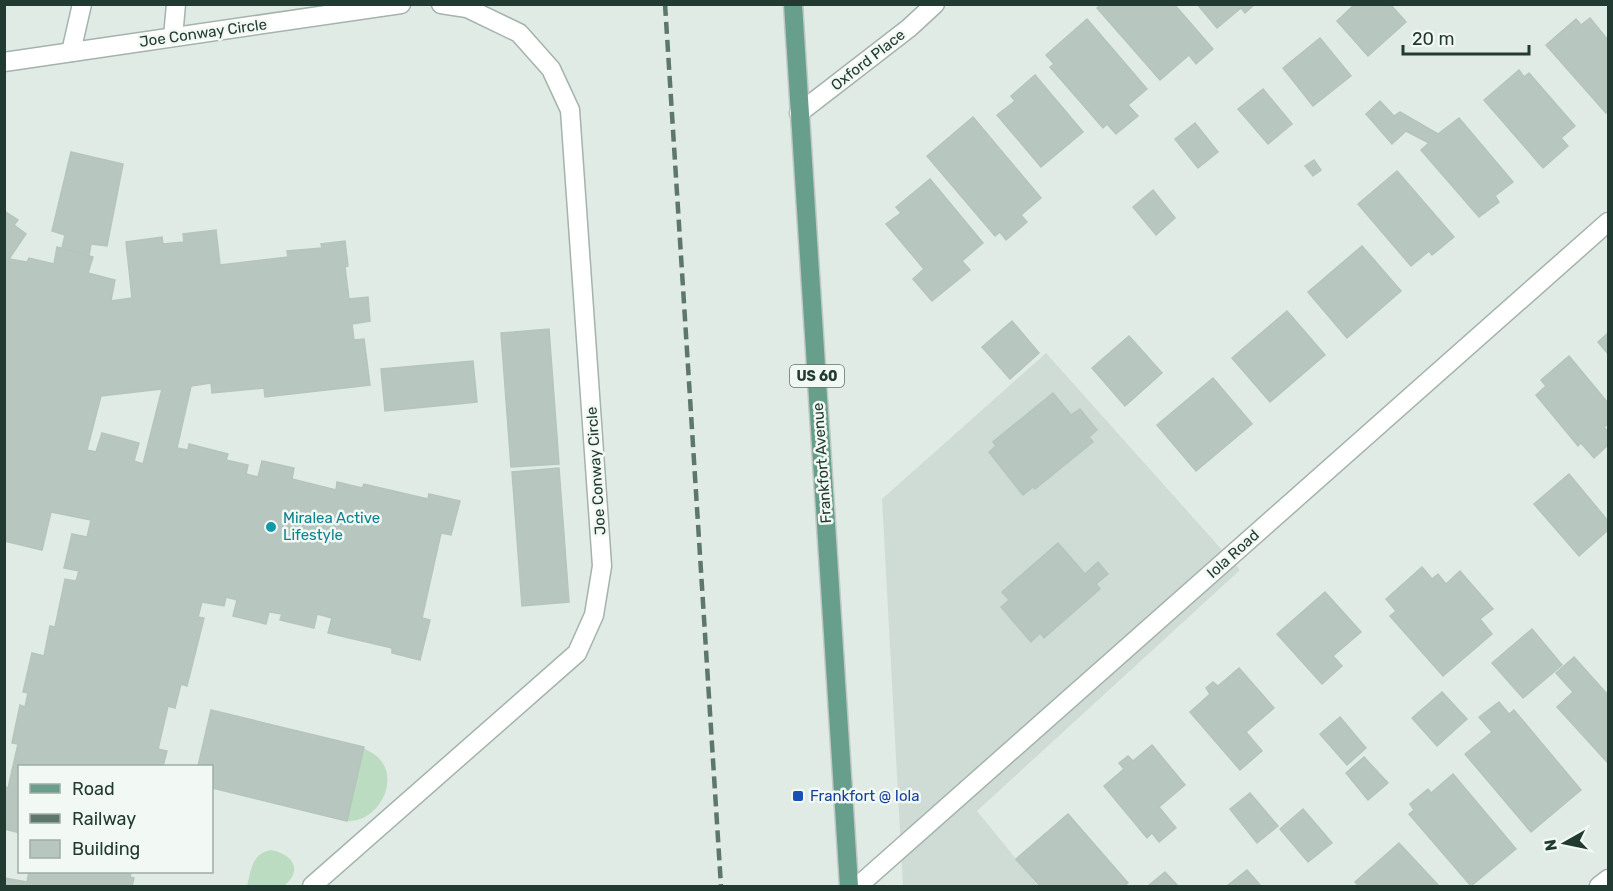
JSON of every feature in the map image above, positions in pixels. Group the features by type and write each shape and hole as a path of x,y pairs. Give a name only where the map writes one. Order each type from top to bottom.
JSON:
{"main road":[{"name":"Frankfort Avenue","path":"793,4 849,886"}],"street":[{"path":"71,52 82,4"},
{"path":"173,38 176,4"},
{"name":"Joe Conway Circle","path":"4,62 401,4"},
{"name":"Joe Conway Circle","path":"312,886 577,653 594,615 603,566 570,110 551,69 519,33 468,8 441,4"},
{"name":"Oxford Place","path":"800,113 909,28 935,4"},
{"name":"Iola Road","path":"858,886 1608,222"},
{"path":"1599,886 1608,879"}],"shaded area":[{"path":"1046,353 1240,570 977,811 1038,886 903,886 882,499"}],"green space":[{"path":"364,749 377,757 385,767 386,792 371,813 360,819 347,821"},
{"path":"271,850 285,855 293,863 293,874 290,880 284,886 247,886 256,858"}],"building":[{"path":"1101,4 1174,4 1213,49 1196,64 1189,55 1160,80 1097,8"},
{"path":"1197,4 1255,4 1245,13 1241,8 1217,28"},
{"path":"1355,4 1390,4 1406,22 1368,56 1337,21"},
{"path":"1590,18 1608,40 1608,110 1606,113 1546,45 1576,19 1581,25"},
{"path":"1087,19 1147,89 1128,105 1138,116 1116,134 1107,124 1103,128 1050,67 1054,64 1046,55"},
{"path":"1320,38 1351,76 1313,106 1283,68"},
{"path":"1519,70 1524,77 1529,73 1575,126 1561,138 1568,146 1543,168 1484,100"},
{"path":"1035,75 1083,132 1041,167 997,115 1015,101 1011,96"},
{"path":"1263,89 1292,124 1268,144 1238,109"},
{"path":"1380,101 1394,116 1400,112 1438,134 1459,118 1513,182 1495,196 1499,202 1479,217 1421,150 1429,143 1406,131 1392,144 1366,114"},
{"path":"973,117 1041,198 1021,215 1027,222 1006,240 1000,232 995,236 927,156"},
{"path":"1195,123 1218,152 1198,168 1175,139"},
{"path":"71,152 123,164 107,246 91,244 89,256 62,248 65,235 52,231"},
{"path":"1314,160 1321,170 1313,176 1305,166"},
{"path":"1397,171 1454,237 1432,255 1429,251 1411,266 1358,204"},
{"path":"930,179 983,243 962,261 970,270 932,301 913,279 924,269 886,224 901,213 896,207"},
{"path":"1153,190 1175,218 1156,235 1133,207"},
{"name":"Miralea Active Lifestyle","path":"4,211 18,220 14,225 26,234 9,259 27,262 29,258 54,264 57,247 93,257 88,273 115,280 111,301 132,298 126,242 162,237 163,244 184,242 183,234 216,230 220,265 288,257 287,251 322,248 321,244 345,241 349,299 368,297 370,321 352,324 354,340 364,339 370,385 265,397 264,388 212,393 211,383 191,386 177,448 188,450 189,444 228,454 226,460 248,465 246,474 258,477 262,461 294,468 292,479 336,490 337,482 362,488 364,484 428,499 429,494 460,501 451,535 441,533 422,618 430,620 420,660 392,653 392,648 328,633 332,618 317,614 314,628 280,620 282,614 269,612 266,624 233,616 237,600 226,597 224,606 202,602 198,617 204,618 187,686 181,684 175,708 168,706 158,749 167,751 163,765 18,765 18,832 4,829 4,790 5,787 8,788 18,744 12,743 20,705 25,707 28,693 23,692 32,653 44,656 50,626 55,627 65,579 76,581 79,571 64,568 72,534 87,537 91,520 51,512 42,550 4,541","holes":["162,389 143,464 134,461 139,443 102,433 96,452 87,450 101,396"]},
{"path":"1362,246 1401,291 1347,338 1308,292"},
{"path":"1287,311 1325,355 1270,402 1232,358"},
{"path":"1012,321 1039,353 1010,379 982,347"},
{"path":"549,329 559,464 511,467 501,333"},
{"path":"1608,333 1608,354 1598,342"},
{"path":"1129,336 1162,373 1125,406 1092,368"},
{"path":"1569,356 1608,403 1608,424 1604,427 1608,432 1608,445 1594,458 1581,443 1578,446 1536,395 1546,386 1541,380"},
{"path":"473,361 477,402 385,411 381,369"},
{"path":"1213,378 1252,424 1196,471 1157,425"},
{"path":"1053,393 1071,415 1080,409 1097,430 1089,437 1093,442 1035,489 1033,487 1023,495 989,452 996,446 993,442"},
{"path":"559,468 569,602 522,606 512,472"},
{"path":"1569,474 1608,521 1608,530 1579,556 1534,504"},
{"path":"1058,543 1085,574 1098,562 1108,574 1096,584 1100,589 1044,638 1040,633 1031,642 1001,607 1009,600 1002,592"},
{"path":"1422,567 1432,579 1438,574 1446,584 1460,571 1493,609 1480,619 1492,634 1443,676 1390,616 1396,611 1386,599"},
{"path":"1325,592 1361,632 1333,656 1342,666 1322,684 1277,634"},
{"path":"1532,629 1562,665 1523,698 1492,663"},
{"path":"1574,657 1608,695 1607,762 1557,707 1573,692 1556,673"},
{"path":"1239,668 1274,708 1246,732 1262,751 1240,770 1190,712 1210,694 1206,688 1213,682 1218,686"},
{"path":"1442,692 1467,719 1437,746 1412,718"},
{"path":"1499,702 1509,714 1514,710 1581,790 1531,832 1465,754 1492,732 1479,717"},
{"path":"211,710 364,747 347,821 213,788 213,765 198,765"},
{"path":"1340,717 1366,748 1347,765 1320,734"},
{"path":"1152,745 1185,785 1159,807 1176,828 1159,842 1152,833 1147,838 1104,786 1124,769 1119,763 1128,756 1133,761"},
{"path":"1364,757 1388,783 1368,800 1346,773"},
{"path":"1453,774 1516,849 1471,886 1409,814 1414,810 1410,804 1428,789 1431,793"},
{"path":"1250,793 1278,826 1257,843 1230,809"},
{"path":"1303,809 1332,843 1308,862 1280,829"},
{"path":"1068,814 1128,883 1124,886 1040,886 1016,859"},
{"path":"1399,843 1439,886 1359,886 1355,882"},
{"path":"1247,870 1261,886 1227,886"},
{"path":"1165,872 1178,886 1148,886"},
{"path":"29,873 131,873 130,877 134,878 132,886 4,886 4,878 27,882"}],"railway":[{"path":"665,4 721,886"}],"place":[{"name":"Miralea Active Lifestyle","path":"271,527"},
{"name":"Frankfort @ Iola","path":"798,796"}]}
